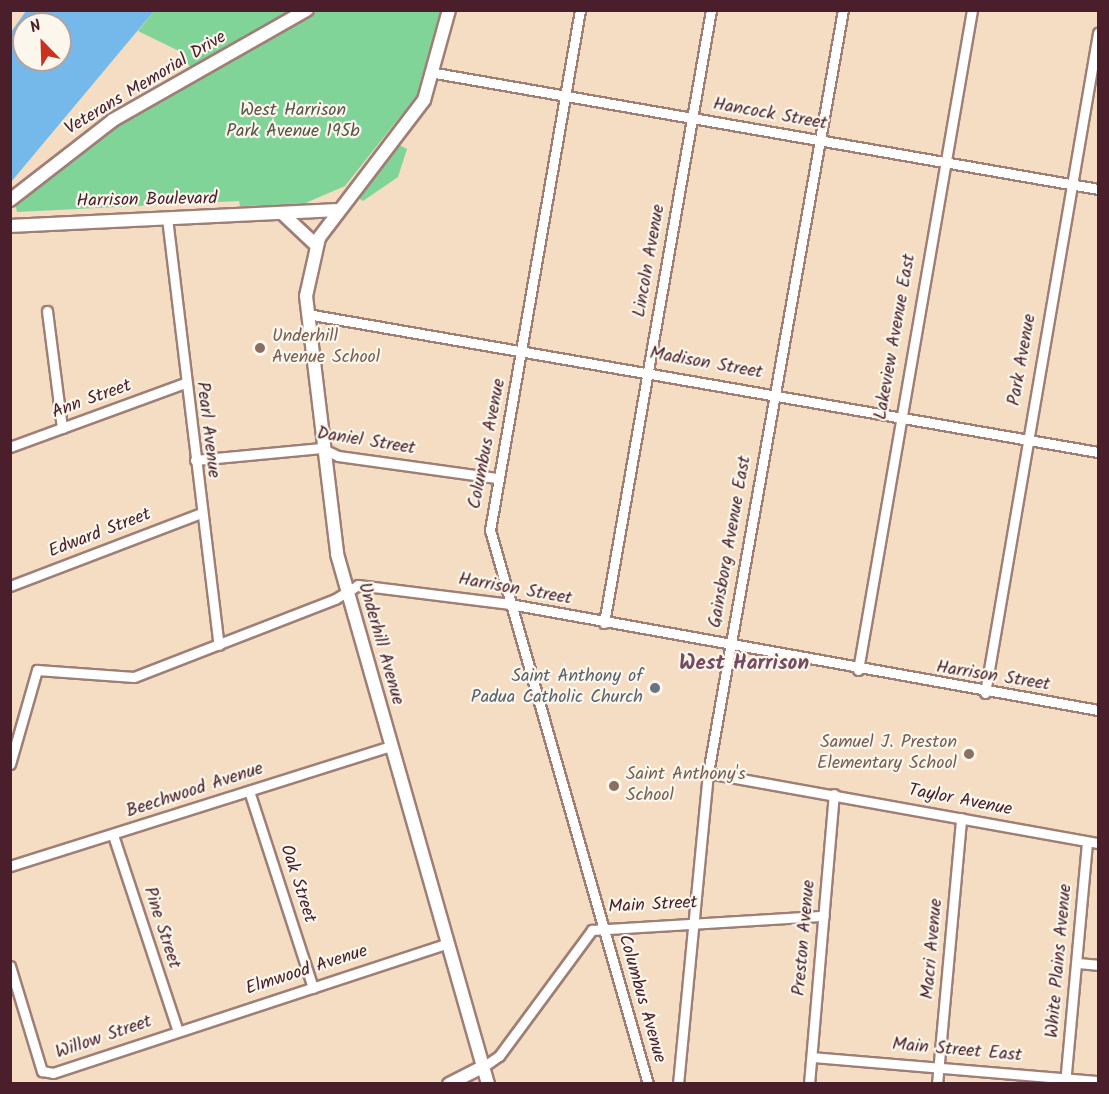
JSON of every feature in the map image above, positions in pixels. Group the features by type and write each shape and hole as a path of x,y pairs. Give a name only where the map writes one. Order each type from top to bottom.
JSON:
{"street":[{"name":"Veterans Memorial Drive","path":"10,200 113,120 307,10"},
{"path":"338,210 424,99 435,73 449,10"},
{"name":"Columbus Avenue","path":"580,10 522,349 496,478 490,530 648,1083"},
{"name":"Lincoln Avenue","path":"604,623 711,10"},
{"name":"Gainsborg Avenue East","path":"678,1083 708,773 843,10"},
{"name":"Lakeview Avenue East","path":"858,670 899,415 972,10"},
{"name":"Park Avenue","path":"985,693 1026,439 1098,33"},
{"name":"Hancock Street","path":"435,73 1098,189"},
{"name":"Harrison Boulevard","path":"10,226 338,210"},
{"name":"Underhill Avenue","path":"338,210 316,245 306,282 307,314 321,448 347,592 446,944 488,1083"},
{"path":"284,214 316,245"},
{"name":"Pearl Avenue","path":"166,218 219,645"},
{"path":"47,311 62,428"},
{"name":"Madison Street","path":"307,314 522,349 1098,452"},
{"name":"Ann Street","path":"10,447 185,383"},
{"name":"Daniel Street","path":"195,460 321,448 338,456 496,478"},
{"name":"Edward Street","path":"10,586 201,513"},
{"name":"Harrison Street","path":"10,764 37,670 127,678 219,645 347,592 372,584 510,604 985,693 1098,710"},
{"name":"Beechwood Avenue","path":"10,866 390,746"},
{"name":"Taylor Avenue","path":"708,773 1098,843"},
{"name":"Oak Street","path":"249,791 314,988"},
{"name":"Preston Avenue","path":"809,1083 834,795"},
{"name":"Macri Avenue","path":"937,1083 961,818"},
{"name":"Pine Street","path":"113,835 178,1031"},
{"name":"White Plains Avenue","path":"1065,1081 1087,842"},
{"name":"Main Street","path":"449,1083 483,1067 499,1056 584,937 603,926 824,916"},
{"name":"Elmwood Avenue","path":"178,1031 446,944"},
{"path":"1077,963 1098,965"},
{"name":"Willow Street","path":"10,966 46,1073 178,1031"},
{"name":"Main Street East","path":"812,1057 939,1065 1065,1081 1098,1081"}],"green space":[{"path":"154,11 293,11 190,67 181,52 138,31"},
{"name":"West Harrison Park Avenue 195b","path":"318,11 442,11 418,94 345,186 301,205 240,206 239,201 17,212 15,203 108,131"},
{"path":"399,145 407,149 398,177 363,201 357,197"}],"water":[{"path":"26,11 154,11 11,182 11,32 12,72 72,72 72,12"}],"place":[{"name":"Underhill Avenue School","path":"260,348"},
{"name":"Saint Anthony of Padua Catholic Church","path":"655,688"},
{"name":"Samuel J. Preston Elementary School","path":"969,754"},
{"name":"Saint Anthony's School","path":"614,786"}],"district":[{"name":"West Harrison","path":"744,664"}]}
